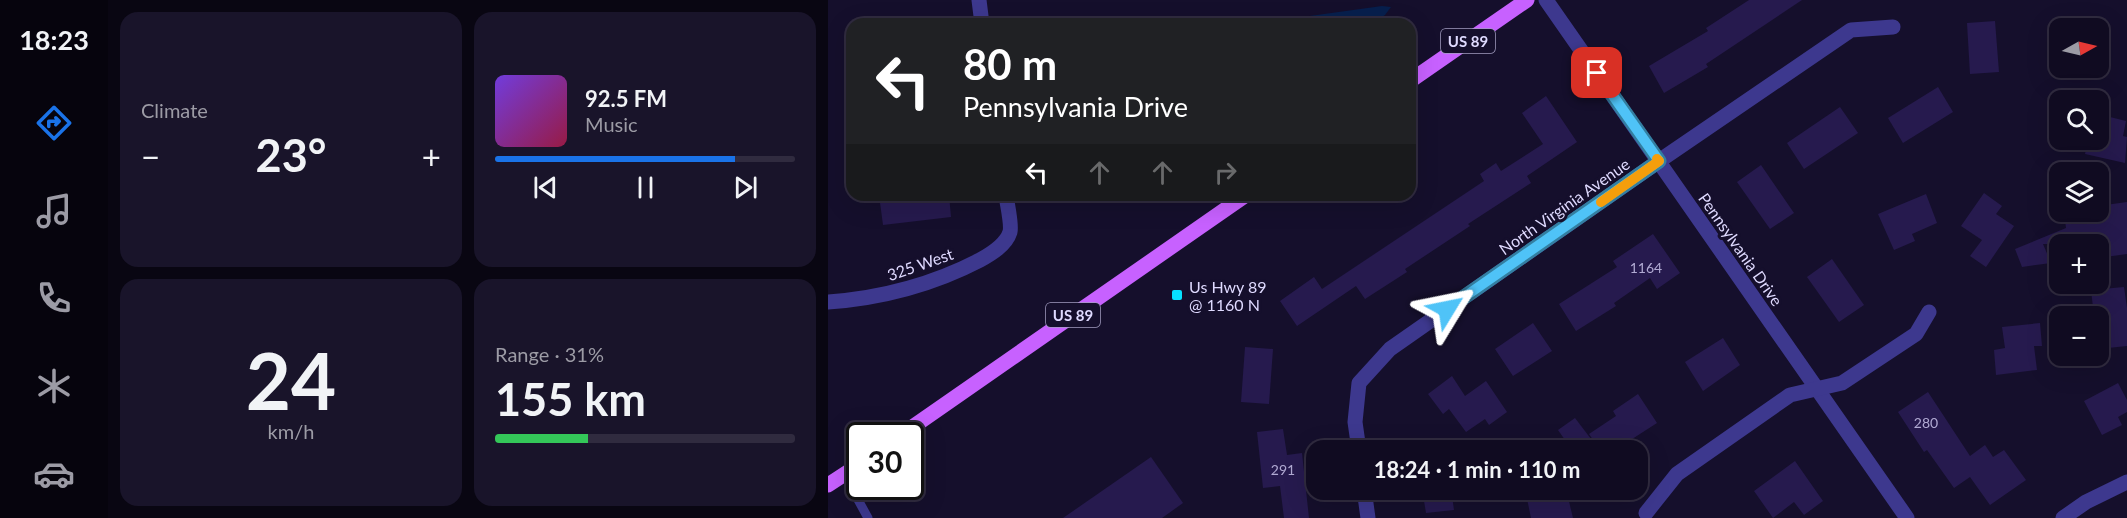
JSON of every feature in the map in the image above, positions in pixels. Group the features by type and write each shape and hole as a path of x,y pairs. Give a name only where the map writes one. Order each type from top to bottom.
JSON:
{"main road":[{"name":"US 89","path":"1416,77 1527,0"},
{"name":"US 89","path":"920,422 1237,201"},
{"path":"828,485 844,474"}],"street":[{"path":"979,0 981,18"},
{"name":"Pennsylvania Drive","path":"1546,0 1907,518"},
{"name":"North Virginia Avenue","path":"1358,440 1355,422 1359,383 1390,349 1851,30 1893,27"},
{"name":"325 West","path":"828,302 880,296 916,287 956,273 1002,244 1010,231 1006,201"},
{"path":"1646,513 1677,474 1790,395 1842,383 1916,334 1929,312"},
{"path":"2063,518 2086,502 2127,482"},
{"path":"1366,500 1368,518"}],"lane":[{"path":"844,474 868,518"}],"water":[{"path":"1382,6 1391,7 1381,18 1295,18"}],"building":[{"path":"1749,0 1802,0 1706,64 1708,67 1664,93 1649,66 1708,31 1706,28"},
{"path":"1995,21 1999,72 1970,74 1967,23"},
{"path":"1938,87 1953,112 1903,143 1888,118"},
{"path":"1546,96 1577,142 1527,176 1531,183 1405,269 1407,272 1365,299 1356,286 1297,326 1280,301 1314,277 1322,289 1484,181 1480,174 1496,163 1501,171 1543,144 1522,113"},
{"path":"1840,107 1858,133 1804,169 1787,143"},
{"path":"2109,117 2126,121 2123,136 2127,137 2125,163 2085,154 2086,150 2109,150"},
{"path":"1761,165 1794,213 1770,229 1737,182"},
{"path":"1984,193 2002,206 1996,214 2014,226 1986,267 1970,256 1982,240 1961,226"},
{"path":"1926,194 1937,223 1912,234 1915,241 1894,250 1878,214"},
{"path":"880,201 950,201 951,217 883,225"},
{"path":"2127,202 2127,254 2109,256 2109,234 2051,234 2066,228 2065,222 2109,222 2109,204"},
{"path":"1653,234 1680,273 1657,289 1650,278 1614,303 1616,306 1576,331 1559,304 1617,267 1613,261"},
{"path":"2049,235 2049,244 2043,244 2049,263 2022,267 2015,249"},
{"path":"1832,259 1864,305 1839,322 1807,277"},
{"path":"2124,287 2127,308 2127,346 2109,348 2109,306 2093,306 2091,294 2109,294 2109,288"},
{"path":"1533,323 1552,351 1513,376 1495,349"},
{"path":"2040,323 2042,346 2034,346 2037,370 1996,375 1994,350 2005,348 2002,327"},
{"path":"1723,338 1740,365 1703,391 1685,362"},
{"path":"1245,347 1273,349 1269,404 1241,402"},
{"path":"1452,376 1465,396 1486,381 1507,412 1489,425 1485,419 1466,432 1449,409 1443,414 1428,394"},
{"path":"2118,383 2127,400 2127,412 2118,417 2122,425 2102,435 2084,401"},
{"path":"1928,392 1970,456 1985,445 1993,457 2004,450 2026,480 1990,505 1970,477 1954,488 1927,450 1924,452 1898,412"},
{"path":"1638,394 1657,423 1631,440 1593,440 1589,434 1616,416 1613,411"},
{"path":"1575,418 1591,439 1565,440 1558,430"},
{"path":"1283,429 1287,455 1302,453 1309,518 1284,518 1280,486 1263,488 1257,432"},
{"path":"1151,457 1183,503 1162,518 1063,518"},
{"path":"1795,461 1823,501 1804,515 1794,502 1773,518 1754,491"},
{"path":"1424,500 1453,500 1454,510 1426,513"},
{"path":"1527,500 1569,500 1573,518 1531,518"}],"slow traffic":[{"path":"1601,202 1659,161 1657,159"}],"place":[{"name":"Us Hwy 89 @ 1160 N","path":"1177,295"}],"route":[{"path":"1447,309 1659,161 1597,73"}]}
